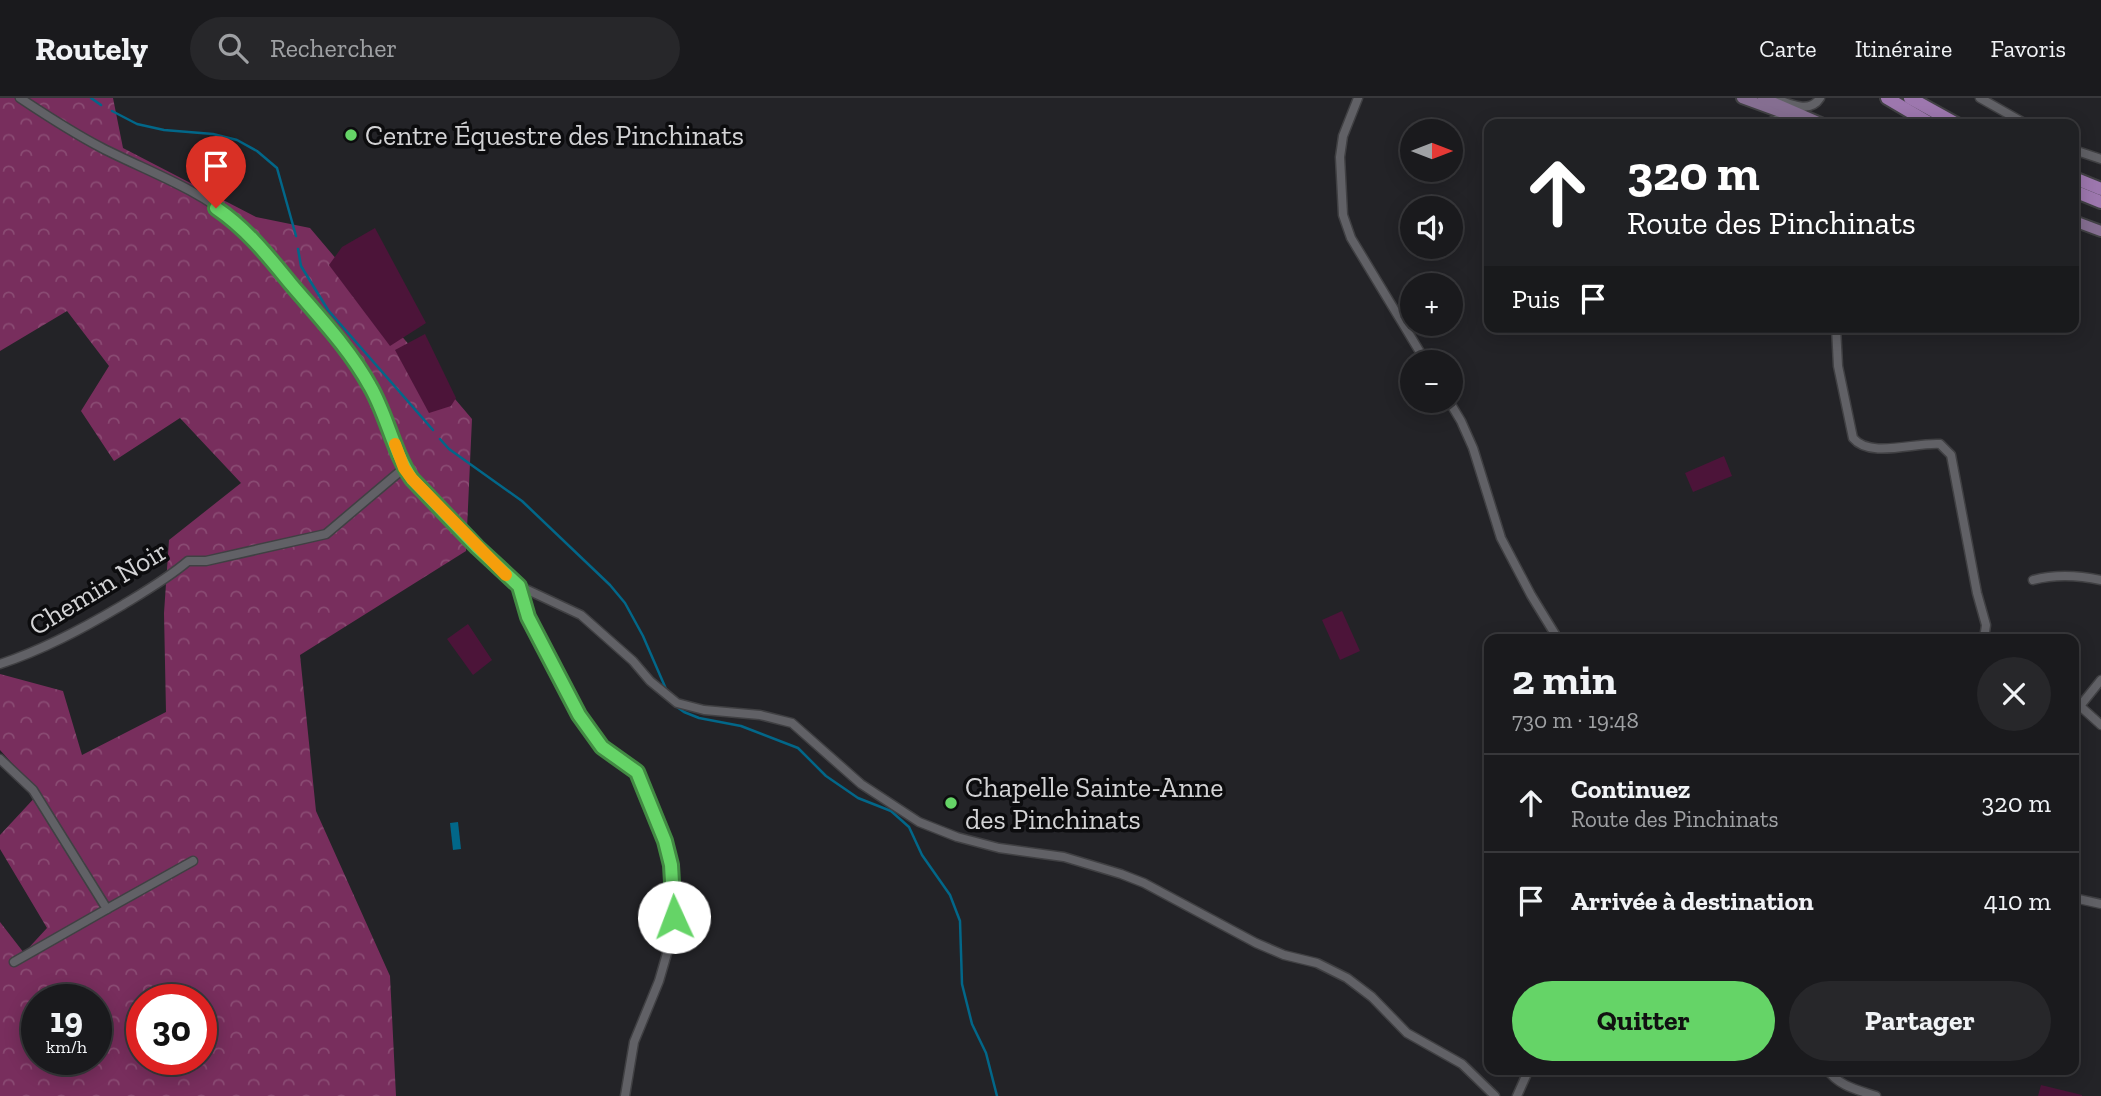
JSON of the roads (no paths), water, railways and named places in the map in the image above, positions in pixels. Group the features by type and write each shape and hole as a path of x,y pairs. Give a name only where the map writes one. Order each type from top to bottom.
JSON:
{"highway":[{"path":"1887,98 1923,119"},
{"path":"1910,98 1948,119"},
{"path":"2079,180 2101,189"},
{"path":"2079,193 2101,202"}],"main road":[{"path":"1742,98 1797,119"},
{"path":"1763,98 1811,119"},
{"path":"2079,223 2101,231"}],"street":[{"path":"20,98 55,122 102,148 196,193 237,222 267,253 339,339 381,407 404,468 412,479 477,547 519,586 581,615 677,703 704,710 760,715 792,723 861,784 919,822 957,837 999,848 1064,858 1121,874 1144,883 1256,943 1284,955 1317,963 1348,978 1372,997 1407,1033 1462,1064 1496,1096"},
{"path":"1357,98 1343,136 1340,157 1343,215 1351,238 1419,350"},
{"path":"1774,98 1808,107 1820,98"},
{"path":"1980,98 2017,119"},
{"path":"1779,119 1787,116"},
{"path":"2079,152 2101,159"},
{"path":"1836,333 1838,366 1853,438 1858,444 1870,448 1940,444 1951,455 1977,593 1986,625 1985,634"},
{"path":"1456,413 1473,448 1502,538 1555,634"},
{"name":"Chemin Noir","path":"0,664 30,654 89,625 169,577 188,561 206,561 326,534 404,468"},
{"path":"2033,580 2058,575 2085,576 2101,580"},
{"path":"519,586 528,617 579,715 602,747 637,772 665,841 671,865 674,917 670,943 659,981 634,1042 625,1096"},
{"path":"2101,680 2080,706 2101,725"},
{"path":"0,759 33,790 107,909"},
{"path":"13,962 192,861"},
{"path":"2079,899 2101,904"},
{"path":"1517,1096 1526,1075"},
{"path":"1831,1075 1847,1086 1876,1096"}],"water":[{"path":"458,822 461,849 453,850 450,823"}],"waterway":[{"path":"91,98 101,105"},
{"path":"112,111 137,124 164,130 213,134 237,140 257,151 277,168 296,236"},
{"path":"298,249 301,266 328,310 433,430"},
{"path":"440,439 449,449 522,501 610,585 625,603 643,636 666,689"},
{"path":"670,702 699,718 741,726 798,748 826,776 858,798 891,811 909,827 922,855 950,895 960,921 962,984 972,1024 986,1053 997,1096"}],"place":[{"name":"Centre Équestre des Pinchinats","path":"351,135"},
{"name":"Chapelle Sainte-Anne des Pinchinats","path":"951,803"}]}
